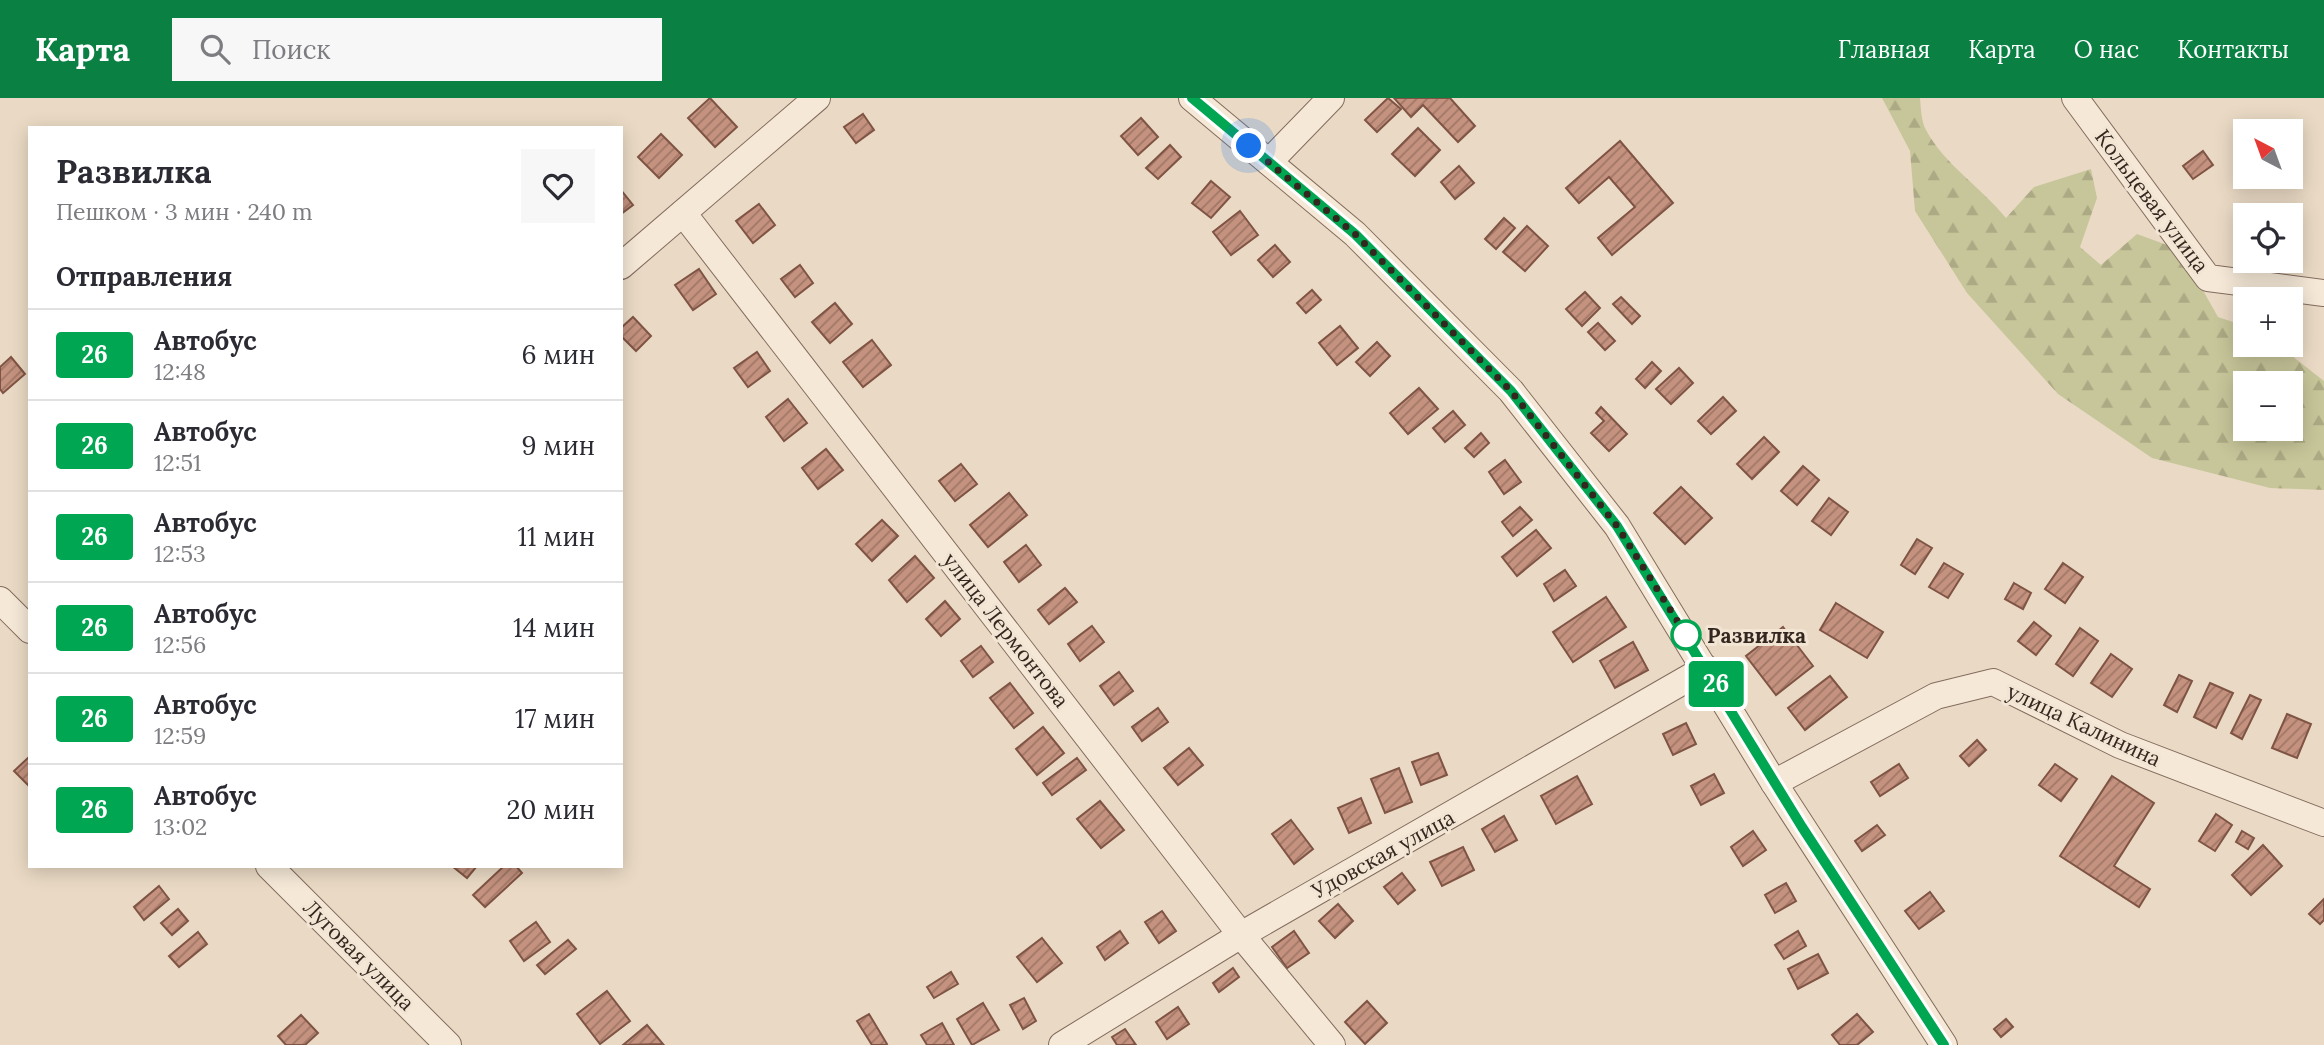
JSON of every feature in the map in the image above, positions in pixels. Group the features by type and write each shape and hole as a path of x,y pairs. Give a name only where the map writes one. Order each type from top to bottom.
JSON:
{"street":[{"path":"623,264 817,98"},
{"path":"1192,98 1355,234 1511,391 1617,526 1774,783 1944,1045"},
{"path":"1269,162 1331,98"},
{"name":"Кольцевая улица","path":"2075,98 2208,278 2324,293"},
{"name":"улица Лермонтова","path":"683,213 1241,934 1332,1045"},
{"path":"0,600 28,628"},
{"name":"Удовская улица","path":"1062,1045 1241,934 1706,668"},
{"name":"улица Калинина","path":"1774,783 1936,695 1993,682 2120,745 2324,823"},
{"name":"Луговая улица","path":"271,868 448,1045"}],"green space":[{"path":"1882,98 1920,98 1923,123 1934,142 2006,218 2034,187 2091,169 2097,198 2080,247 2101,265 2137,234 2167,245 2192,271 2218,317 2233,322 2233,357 2293,357 2324,381 2324,490 2270,488 2152,458 2058,394 1967,293 1915,211 1910,151"}],"building":[{"path":"710,98 737,127 715,147 688,118"},
{"path":"1388,98 1401,109 1377,132 1365,120"},
{"path":"1394,98 1450,98 1475,126 1458,142 1423,105 1411,117"},
{"path":"863,114 874,130 856,143 844,127"},
{"path":"1141,118 1158,137 1138,155 1121,136"},
{"path":"1418,128 1440,150 1415,176 1392,154"},
{"path":"661,134 682,155 659,178 638,157"},
{"path":"1620,141 1673,203 1612,255 1598,238 1635,207 1609,177 1579,203 1566,188"},
{"path":"1170,145 1181,157 1158,179 1146,168"},
{"path":"2203,151 2213,165 2193,179 2183,166"},
{"path":"1459,166 1474,183 1455,199 1441,182"},
{"path":"1211,181 1230,197 1211,218 1192,203"},
{"path":"623,192 633,205 623,212"},
{"path":"759,204 775,225 753,243 736,221"},
{"path":"1240,211 1258,235 1231,255 1213,232"},
{"path":"1504,218 1515,228 1496,249 1485,239"},
{"path":"1527,226 1548,246 1525,271 1503,252"},
{"path":"1275,245 1290,262 1273,277 1258,260"},
{"path":"800,265 813,283 795,297 781,279"},
{"path":"699,269 716,294 693,310 675,285"},
{"path":"1312,290 1321,300 1306,313 1297,303"},
{"path":"1585,292 1600,308 1582,326 1566,309"},
{"path":"1621,297 1640,316 1632,324 1613,304"},
{"path":"835,303 852,324 830,343 812,322"},
{"path":"633,317 651,336 636,351 623,338 623,326"},
{"path":"1598,323 1615,341 1605,350 1588,332"},
{"path":"1340,326 1358,348 1337,365 1319,343"},
{"path":"872,340 891,365 863,387 843,362"},
{"path":"1377,342 1390,356 1370,376 1356,362"},
{"path":"757,352 770,371 748,387 734,368"},
{"path":"11,357 25,374 3,393 0,389 0,367"},
{"path":"1652,362 1661,371 1645,388 1636,379"},
{"path":"1679,368 1693,383 1671,404 1656,389"},
{"path":"1419,388 1438,409 1408,434 1390,413"},
{"path":"1723,397 1736,411 1711,434 1698,421"},
{"path":"788,399 807,423 784,441 766,417"},
{"path":"1601,407 1627,434 1609,451 1591,433 1604,421 1596,413"},
{"path":"1453,411 1465,425 1445,442 1433,428"},
{"path":"1481,433 1489,443 1474,457 1465,448"},
{"path":"1764,437 1779,452 1752,479 1737,464"},
{"path":"826,449 843,470 818,489 802,468"},
{"path":"1505,460 1521,482 1504,494 1489,472"},
{"path":"961,464 977,484 955,501 939,481"},
{"path":"1803,466 1819,480 1797,505 1781,491"},
{"path":"1681,487 1712,518 1685,544 1654,513"},
{"path":"1009,493 1027,515 988,547 970,525"},
{"path":"1829,498 1848,512 1831,535 1812,521"},
{"path":"1520,507 1532,520 1513,536 1502,522"},
{"path":"882,520 898,536 872,561 856,544"},
{"path":"1536,530 1551,548 1517,576 1502,557"},
{"path":"1917,539 1932,548 1915,574 1901,565"},
{"path":"1026,545 1041,565 1019,582 1004,562"},
{"path":"915,556 934,578 907,602 889,580"},
{"path":"1944,563 1963,574 1948,598 1929,587"},
{"path":"2063,563 2083,577 2065,603 2045,589"},
{"path":"1565,570 1576,586 1554,601 1544,584"},
{"path":"2014,583 2031,593 2023,609 2005,599"},
{"path":"1065,588 1077,602 1049,624 1038,610"},
{"path":"1606,597 1626,627 1573,662 1553,632"},
{"path":"945,601 960,619 941,636 926,619"},
{"path":"1836,603 1883,632 1867,658 1820,630"},
{"path":"2034,622 2051,636 2036,655 2018,641"},
{"path":"1092,626 1104,642 1080,661 1068,644"},
{"path":"1783,627 1813,666 1776,695 1746,656"},
{"path":"2080,628 2098,641 2073,676 2056,664"},
{"path":"1633,642 1648,670 1615,688 1600,661"},
{"path":"981,646 993,662 973,677 961,661"},
{"path":"2111,654 2132,669 2112,697 2091,683"},
{"path":"1119,672 1133,691 1114,705 1100,686"},
{"path":"2179,675 2192,681 2177,712 2164,705"},
{"path":"1830,676 1847,697 1805,730 1788,708"},
{"path":"1010,683 1033,713 1014,728 990,698"},
{"path":"2210,683 2233,693 2216,728 2194,717"},
{"path":"2250,695 2261,700 2242,739 2231,733"},
{"path":"1158,708 1168,722 1142,741 1132,727"},
{"path":"2287,714 2311,724 2297,758 2272,748"},
{"path":"1686,723 1696,744 1673,755 1663,734"},
{"path":"1043,727 1064,753 1037,775 1016,749"},
{"path":"1977,740 1986,750 1969,766 1960,756"},
{"path":"1189,748 1203,765 1178,785 1164,768"},
{"path":"1438,753 1447,775 1421,785 1412,762"},
{"path":"28,758 28,785 14,771"},
{"path":"1077,758 1086,770 1052,795 1043,783"},
{"path":"1899,764 1908,778 1880,796 1871,782"},
{"path":"2055,764 2077,779 2061,801 2039,785"},
{"path":"1399,768 1412,802 1385,813 1371,779"},
{"path":"1714,774 1724,793 1701,805 1691,786"},
{"path":"1577,776 1592,804 1556,824 1541,796"},
{"path":"2112,776 2154,803 2114,866 2150,889 2139,907 2060,856"},
{"path":"1361,798 1371,823 1349,833 1338,808"},
{"path":"1100,801 1124,830 1101,848 1077,819"},
{"path":"2216,814 2232,825 2215,851 2199,841"},
{"path":"1504,816 1517,840 1495,852 1482,829"},
{"path":"1291,820 1313,849 1294,864 1272,834"},
{"path":"1877,825 1885,835 1862,851 1855,841"},
{"path":"1753,831 1766,850 1743,866 1731,847"},
{"path":"2242,831 2254,838 2248,849 2236,842"},
{"path":"2263,845 2282,866 2251,895 2232,875"},
{"path":"1463,847 1474,870 1442,886 1430,862"},
{"path":"454,868 475,868 467,878"},
{"path":"502,868 518,868 522,873 485,907 473,895"},
{"path":"1402,873 1415,890 1398,904 1384,887"},
{"path":"1786,883 1796,901 1775,913 1765,895"},
{"path":"159,886 169,899 144,920 134,907"},
{"path":"1930,892 1944,911 1919,929 1905,911"},
{"path":"2324,899 2324,920 2320,924 2309,914"},
{"path":"1338,904 1353,921 1335,938 1319,921"},
{"path":"178,909 188,921 172,935 161,923"},
{"path":"1162,911 1176,931 1159,943 1145,922"},
{"path":"536,922 550,942 524,961 510,941"},
{"path":"1120,931 1128,943 1105,960 1097,947"},
{"path":"1294,931 1309,953 1287,968 1272,947"},
{"path":"1798,931 1806,946 1784,959 1775,945"},
{"path":"198,932 207,944 179,967 169,956"},
{"path":"1042,938 1062,963 1037,982 1017,957"},
{"path":"568,940 576,949 545,974 537,965"},
{"path":"1818,954 1828,973 1798,989 1788,969"},
{"path":"1233,968 1239,977 1219,992 1213,983"},
{"path":"951,972 958,984 934,998 927,987"},
{"path":"607,991 630,1021 600,1044 577,1014"},
{"path":"1024,998 1036,1021 1023,1029 1010,1005"},
{"path":"1367,1001 1387,1023 1365,1044 1345,1022"},
{"path":"983,1003 999,1030 972,1045 957,1019"},
{"path":"1178,1007 1189,1024 1167,1039 1156,1022"},
{"path":"869,1014 887,1044 872,1045 857,1021"},
{"path":"1857,1014 1873,1032 1857,1045 1840,1045 1832,1035"},
{"path":"301,1015 318,1033 305,1045 286,1045 278,1036"},
{"path":"2006,1019 2013,1027 2001,1037 1994,1029"},
{"path":"942,1023 954,1045 927,1045 921,1035"},
{"path":"647,1025 663,1044 623,1045"},
{"path":"1125,1029 1136,1045 1117,1045 1112,1037"}],"bus line":[{"name":"26","path":"1192,98 1355,234 1511,391 1617,526 1774,783 1898,978 1944,1045"}],"place":[{"name":"Развилка","path":"1686,635"}],"route":[{"path":"1249,146 1355,234 1511,391 1617,526 1692,644 1686,635"}]}
